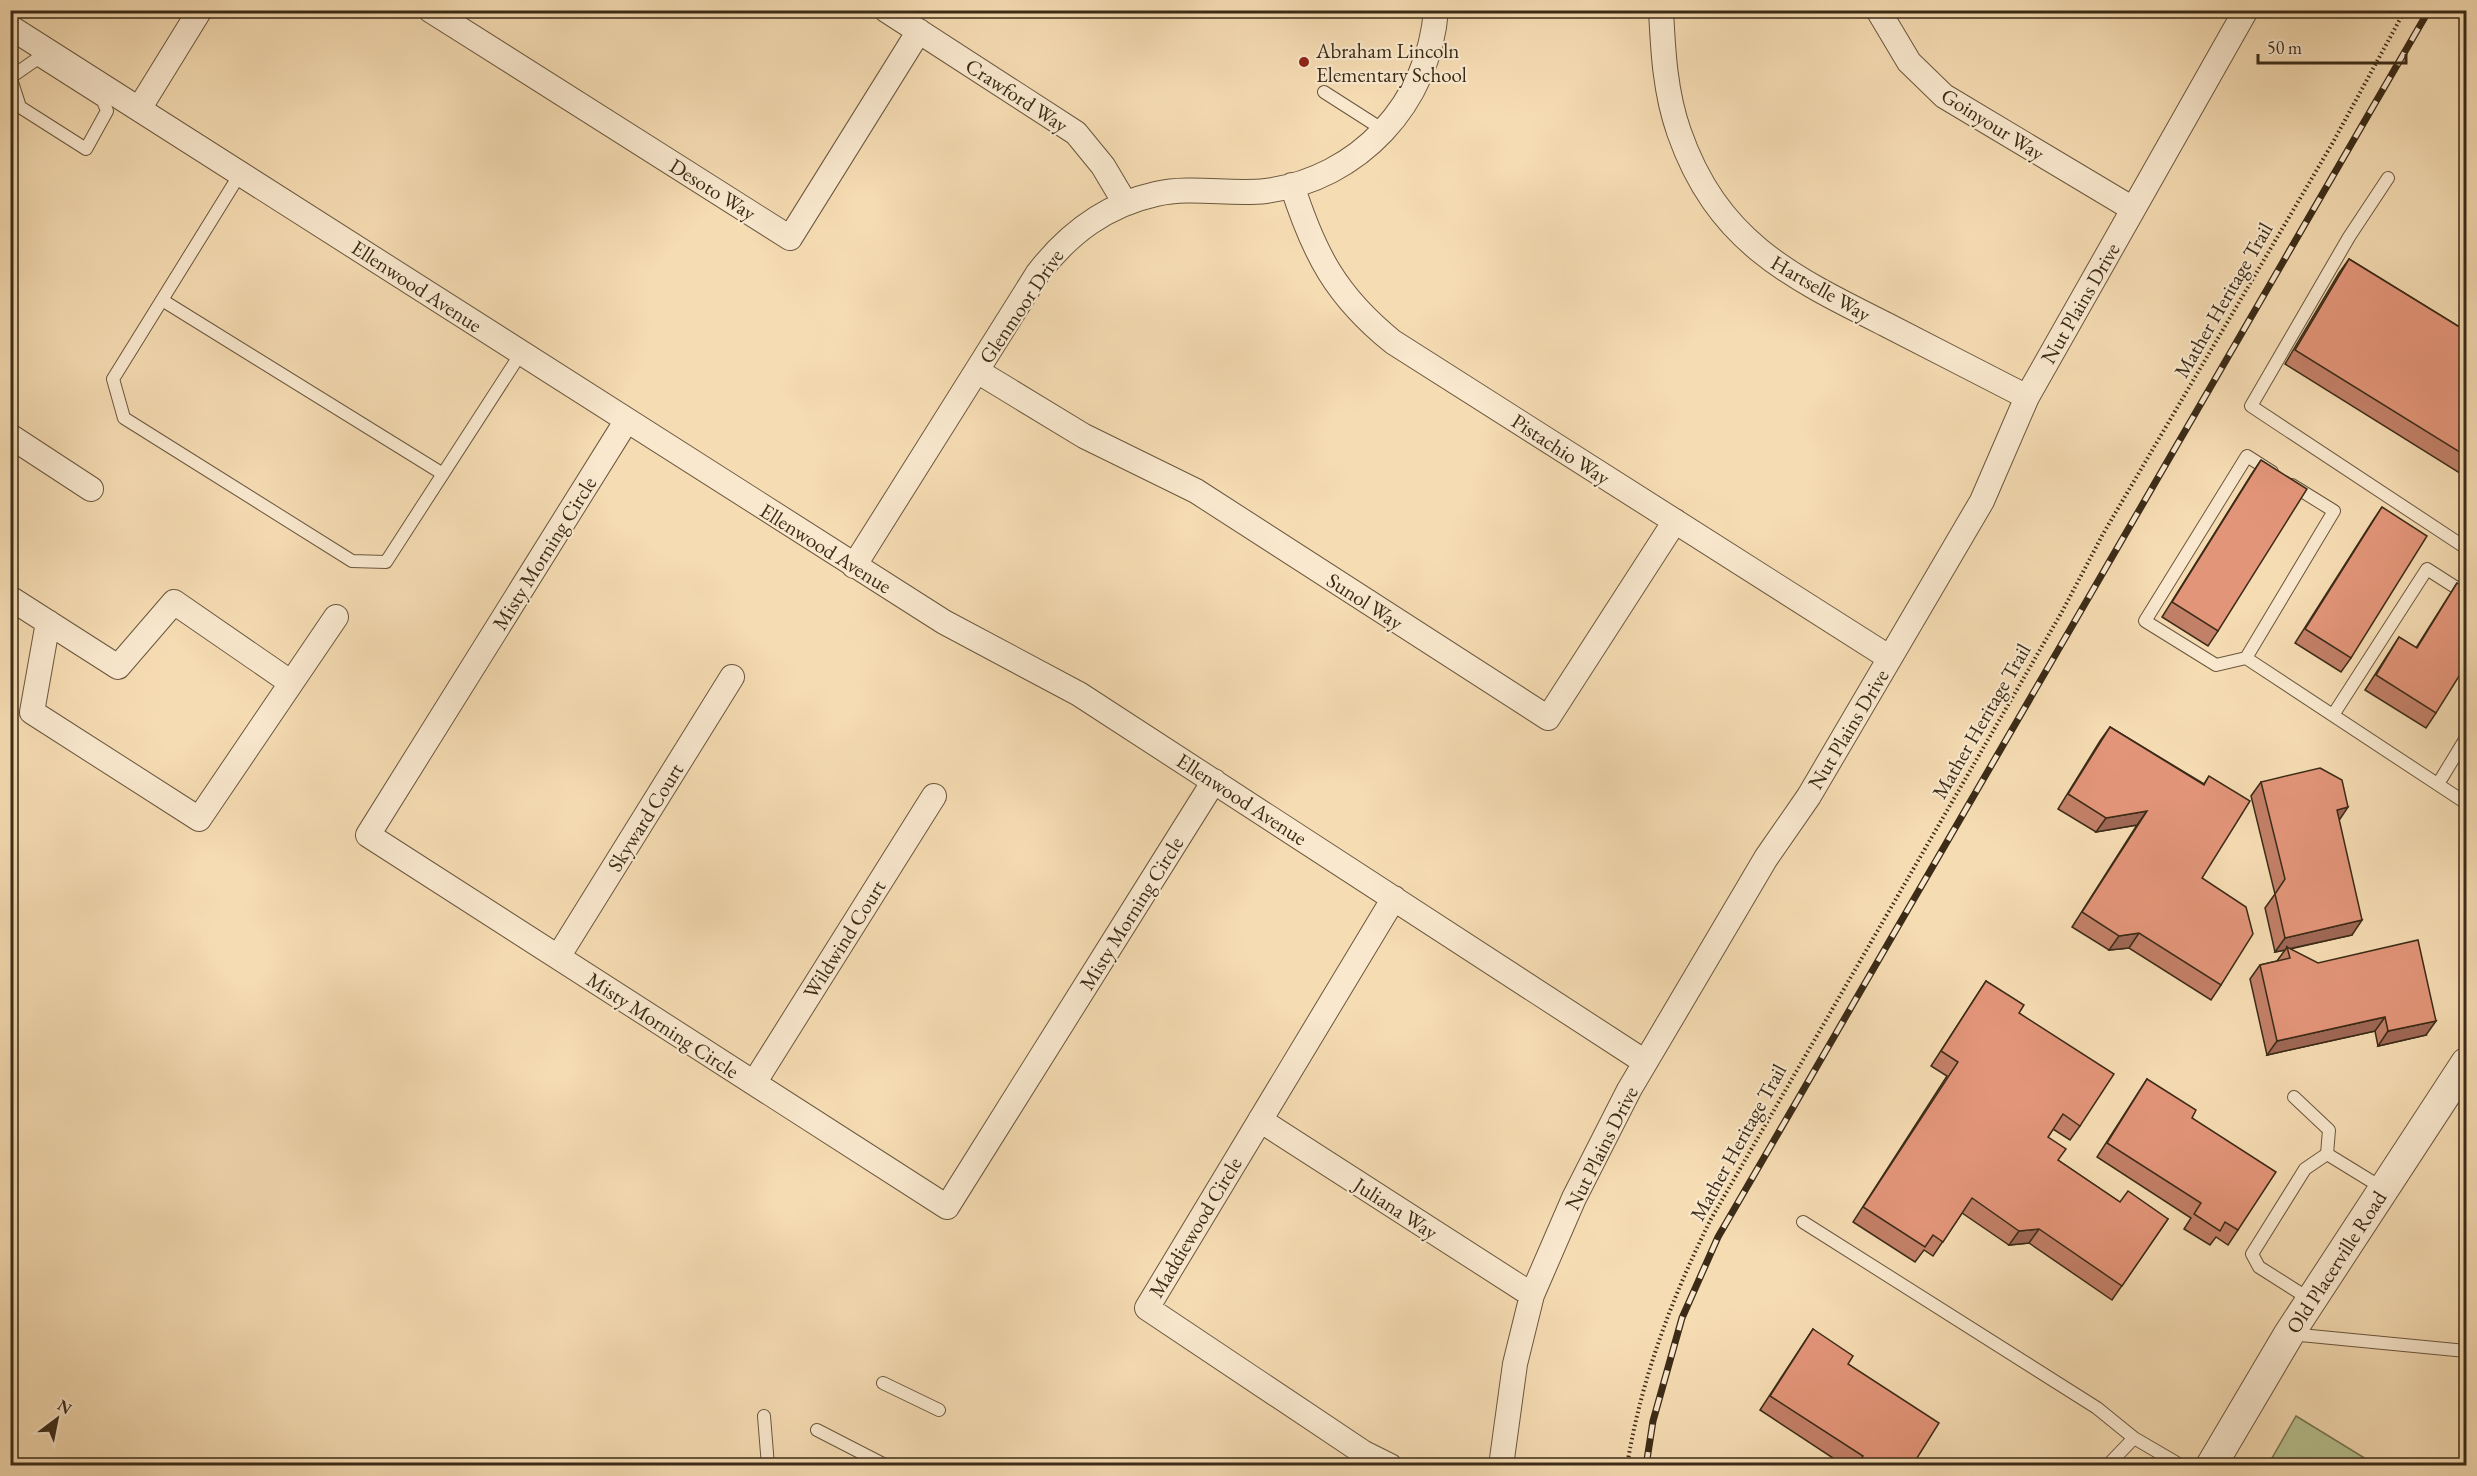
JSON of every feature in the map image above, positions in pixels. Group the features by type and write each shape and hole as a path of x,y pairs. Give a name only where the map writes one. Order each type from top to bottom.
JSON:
{"street":[{"path":"139,109 200,10"},
{"name":"Desoto Way","path":"430,10 790,238 919,31"},
{"name":"Crawford Way","path":"886,10 1076,133 1103,166 1125,203"},
{"name":"Glenmoor Drive","path":"854,566 1052,256 1085,225 1125,203 1180,191 1246,193 1292,185 1329,172 1349,161 1385,131 1412,94 1430,51 1436,10"},
{"name":"Hartselle Way","path":"1661,10 1667,83 1679,131 1707,190 1743,236 1773,263 1800,281 2027,397"},
{"name":"Goinyour Way","path":"1878,10 1909,63 1944,96 2133,209"},
{"name":"Nut Plains Drive","path":"1501,1466 1515,1364 1532,1295 1574,1198 1645,1062 1766,858 1809,796 1982,501 2027,397 2246,10"},
{"name":"Ellenwood Avenue","path":"10,27 854,566 944,622 1030,665 1079,694 1645,1062"},
{"name":"Pistachio Way","path":"1292,185 1313,246 1337,288 1369,322 1394,342 1890,658"},
{"name":"Sunol Way","path":"977,371 1084,436 1196,491 1548,718 1675,521"},
{"name":"Misty Morning Circle","path":"627,420 368,835 946,1207 1214,781"},
{"path":"10,436 91,489"},
{"path":"10,598 118,667 174,602 291,682"},
{"path":"48,622 32,712 199,819 336,617"},
{"name":"Skyward Court","path":"558,957 732,677"},
{"name":"Wildwind Court","path":"754,1083 934,796"},
{"name":"Maddiewood Circle","path":"1390,1466 1364,1453 1147,1308 1394,898"},
{"name":"Old Placerville Road","path":"2211,1466 2289,1334 2466,1063"},
{"name":"Juliana Way","path":"1260,1120 1532,1295"}],"lane":[{"path":"37,59 103,101 107,111 86,149 20,107 11,76 37,59"},
{"path":"1324,92 1385,131"},
{"path":"240,174 114,379 124,417 352,561 386,562 520,353"},
{"path":"2388,178 2349,237 2251,406 2466,548"},
{"path":"162,300 442,474"},
{"path":"2246,658 2334,511 2247,456 2145,621 2216,665 2246,658 2466,803"},
{"path":"2333,715 2427,568 2466,594"},
{"path":"2438,784 2466,738"},
{"path":"2294,1097 2329,1130 2328,1154"},
{"path":"2328,1154 2384,1189"},
{"path":"2311,1300 2259,1267 2252,1254 2305,1169 2328,1154"},
{"path":"1803,1221 2097,1408 2134,1438 2181,1466"},
{"path":"2289,1334 2466,1351"},
{"path":"883,1383 939,1410"},
{"path":"764,1416 768,1466"},
{"path":"817,1430 887,1466"},
{"path":"2107,1466 2134,1438"}],"path":[{"name":"Mather Heritage Trail","path":"1627,1466 1638,1411 1660,1337 1688,1266 1711,1219 2063,610 2103,534 2332,144 2405,10"}],"green space":[{"path":"2296,1416 2376,1465 2268,1465"}],"building":[{"path":"2349,259 2466,331 2466,456 2295,350"},
{"path":"2261,460 2307,489 2218,631 2172,602"},
{"path":"2382,507 2427,536 2351,658 2305,629"},
{"path":"2457,583 2466,589 2466,665 2436,713 2376,675 2399,637 2417,648"},
{"path":"2110,727 2204,785 2209,776 2250,801 2202,878 2246,907 2253,934 2221,985 2139,933 2119,936 2082,912 2147,811 2106,818 2068,794"},
{"path":"2320,768 2342,780 2348,807 2337,810 2362,920 2285,938 2275,894 2285,879 2261,782"},
{"path":"2418,940 2436,1021 2388,1031 2385,1017 2277,1041 2260,965 2290,958 2287,947 2318,963"},
{"path":"1986,981 2024,1005 2019,1013 2114,1074 2080,1126 2063,1114 2048,1137 2066,1149 2058,1160 2120,1202 2128,1191 2168,1219 2122,1286 2039,1229 2019,1231 1972,1198 1943,1242 1933,1235 1925,1247 1863,1207 1958,1062 1941,1051"},
{"path":"2147,1079 2196,1110 2192,1118 2276,1172 2238,1230 2225,1222 2220,1231 2194,1214 2201,1203 2107,1143"},
{"path":"1813,1329 1853,1356 1848,1364 1939,1423 1912,1466 1857,1466 1863,1456 1770,1396"}],"railway":[{"path":"1646,1466 1653,1421 1682,1318 1718,1237 2429,10"}],"place":[{"name":"Abraham Lincoln Elementary School","path":"1304,62"}]}
